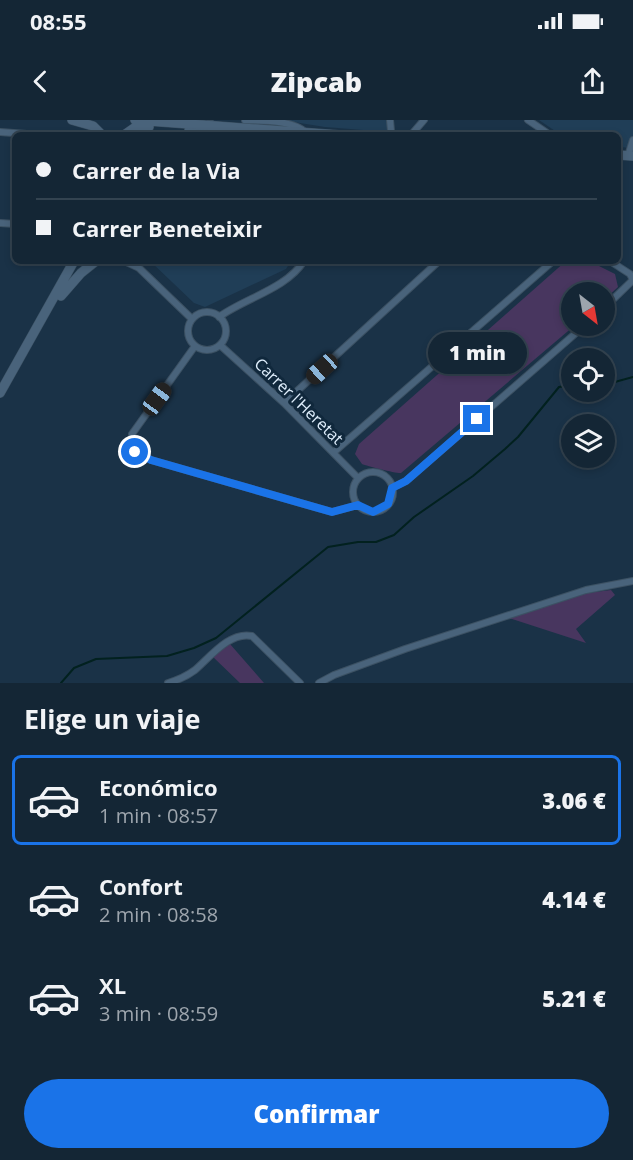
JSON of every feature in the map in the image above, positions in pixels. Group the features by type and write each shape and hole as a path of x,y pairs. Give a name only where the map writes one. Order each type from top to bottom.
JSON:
{"street":[{"path":"72,120 93,126 99,132"},
{"path":"135,120 222,132"},
{"path":"245,120 288,123 304,132"},
{"path":"390,120 391,131"},
{"path":"414,132 424,120"},
{"path":"528,120 546,132"},
{"path":"128,132 137,126 219,126 293,132"},
{"path":"219,126 227,132"},
{"path":"626,156 633,140"},
{"path":"0,393 72,264"},
{"path":"47,312 81,273 92,264"},
{"path":"131,264 140,268"},
{"path":"138,264 192,319"},
{"path":"219,317 232,307 290,277 301,264"},
{"path":"284,403 435,264"},
{"path":"530,281 540,264"},
{"path":"334,452 550,264"},
{"path":"615,264 630,274 633,280 630,286 615,299"},
{"path":"205,312 219,317 225,328 220,345 207,350 195,346 189,336 189,324 192,319 205,312"},
{"path":"392,488 406,481 573,336"},
{"name":"Carrer l'Heretat","path":"220,345 284,403 358,478"},
{"path":"195,346 132,434 131,442 135,452 151,460 332,512 358,505"},
{"path":"369,472 386,477 392,488 391,499 379,511 367,511 358,505 353,488 358,478 369,472"},
{"path":"319,683 334,675 405,649 586,590 633,581"},
{"path":"168,683 194,670 215,651 246,635 252,636 300,683"}],"shaded area":[{"path":"281,120 388,120 388,132 325,127"},
{"path":"539,120 633,120 633,148 621,147 621,132 557,132"},
{"path":"153,264 289,264 286,269 205,307 194,303"},
{"path":"563,264 595,264 615,274 618,287 615,290 615,282 561,282 562,336 401,473 362,464 355,454 359,444"},
{"path":"611,590 615,595 576,629 586,643 509,618 587,593"},
{"path":"230,644 264,683 240,683 212,656"}],"waterway":[{"path":"615,382 633,377"},
{"path":"61,683 74,668 96,659 167,656 194,648 216,638 328,547 358,542 376,542 394,535 414,517 473,476 505,449 561,387"}],"tunnel":[{"path":"203,132 213,120"}],"route":[{"path":"135,452 151,460 332,512 358,505 373,512 379,511 388,504 393,494 392,488 406,481 477,419"}]}
